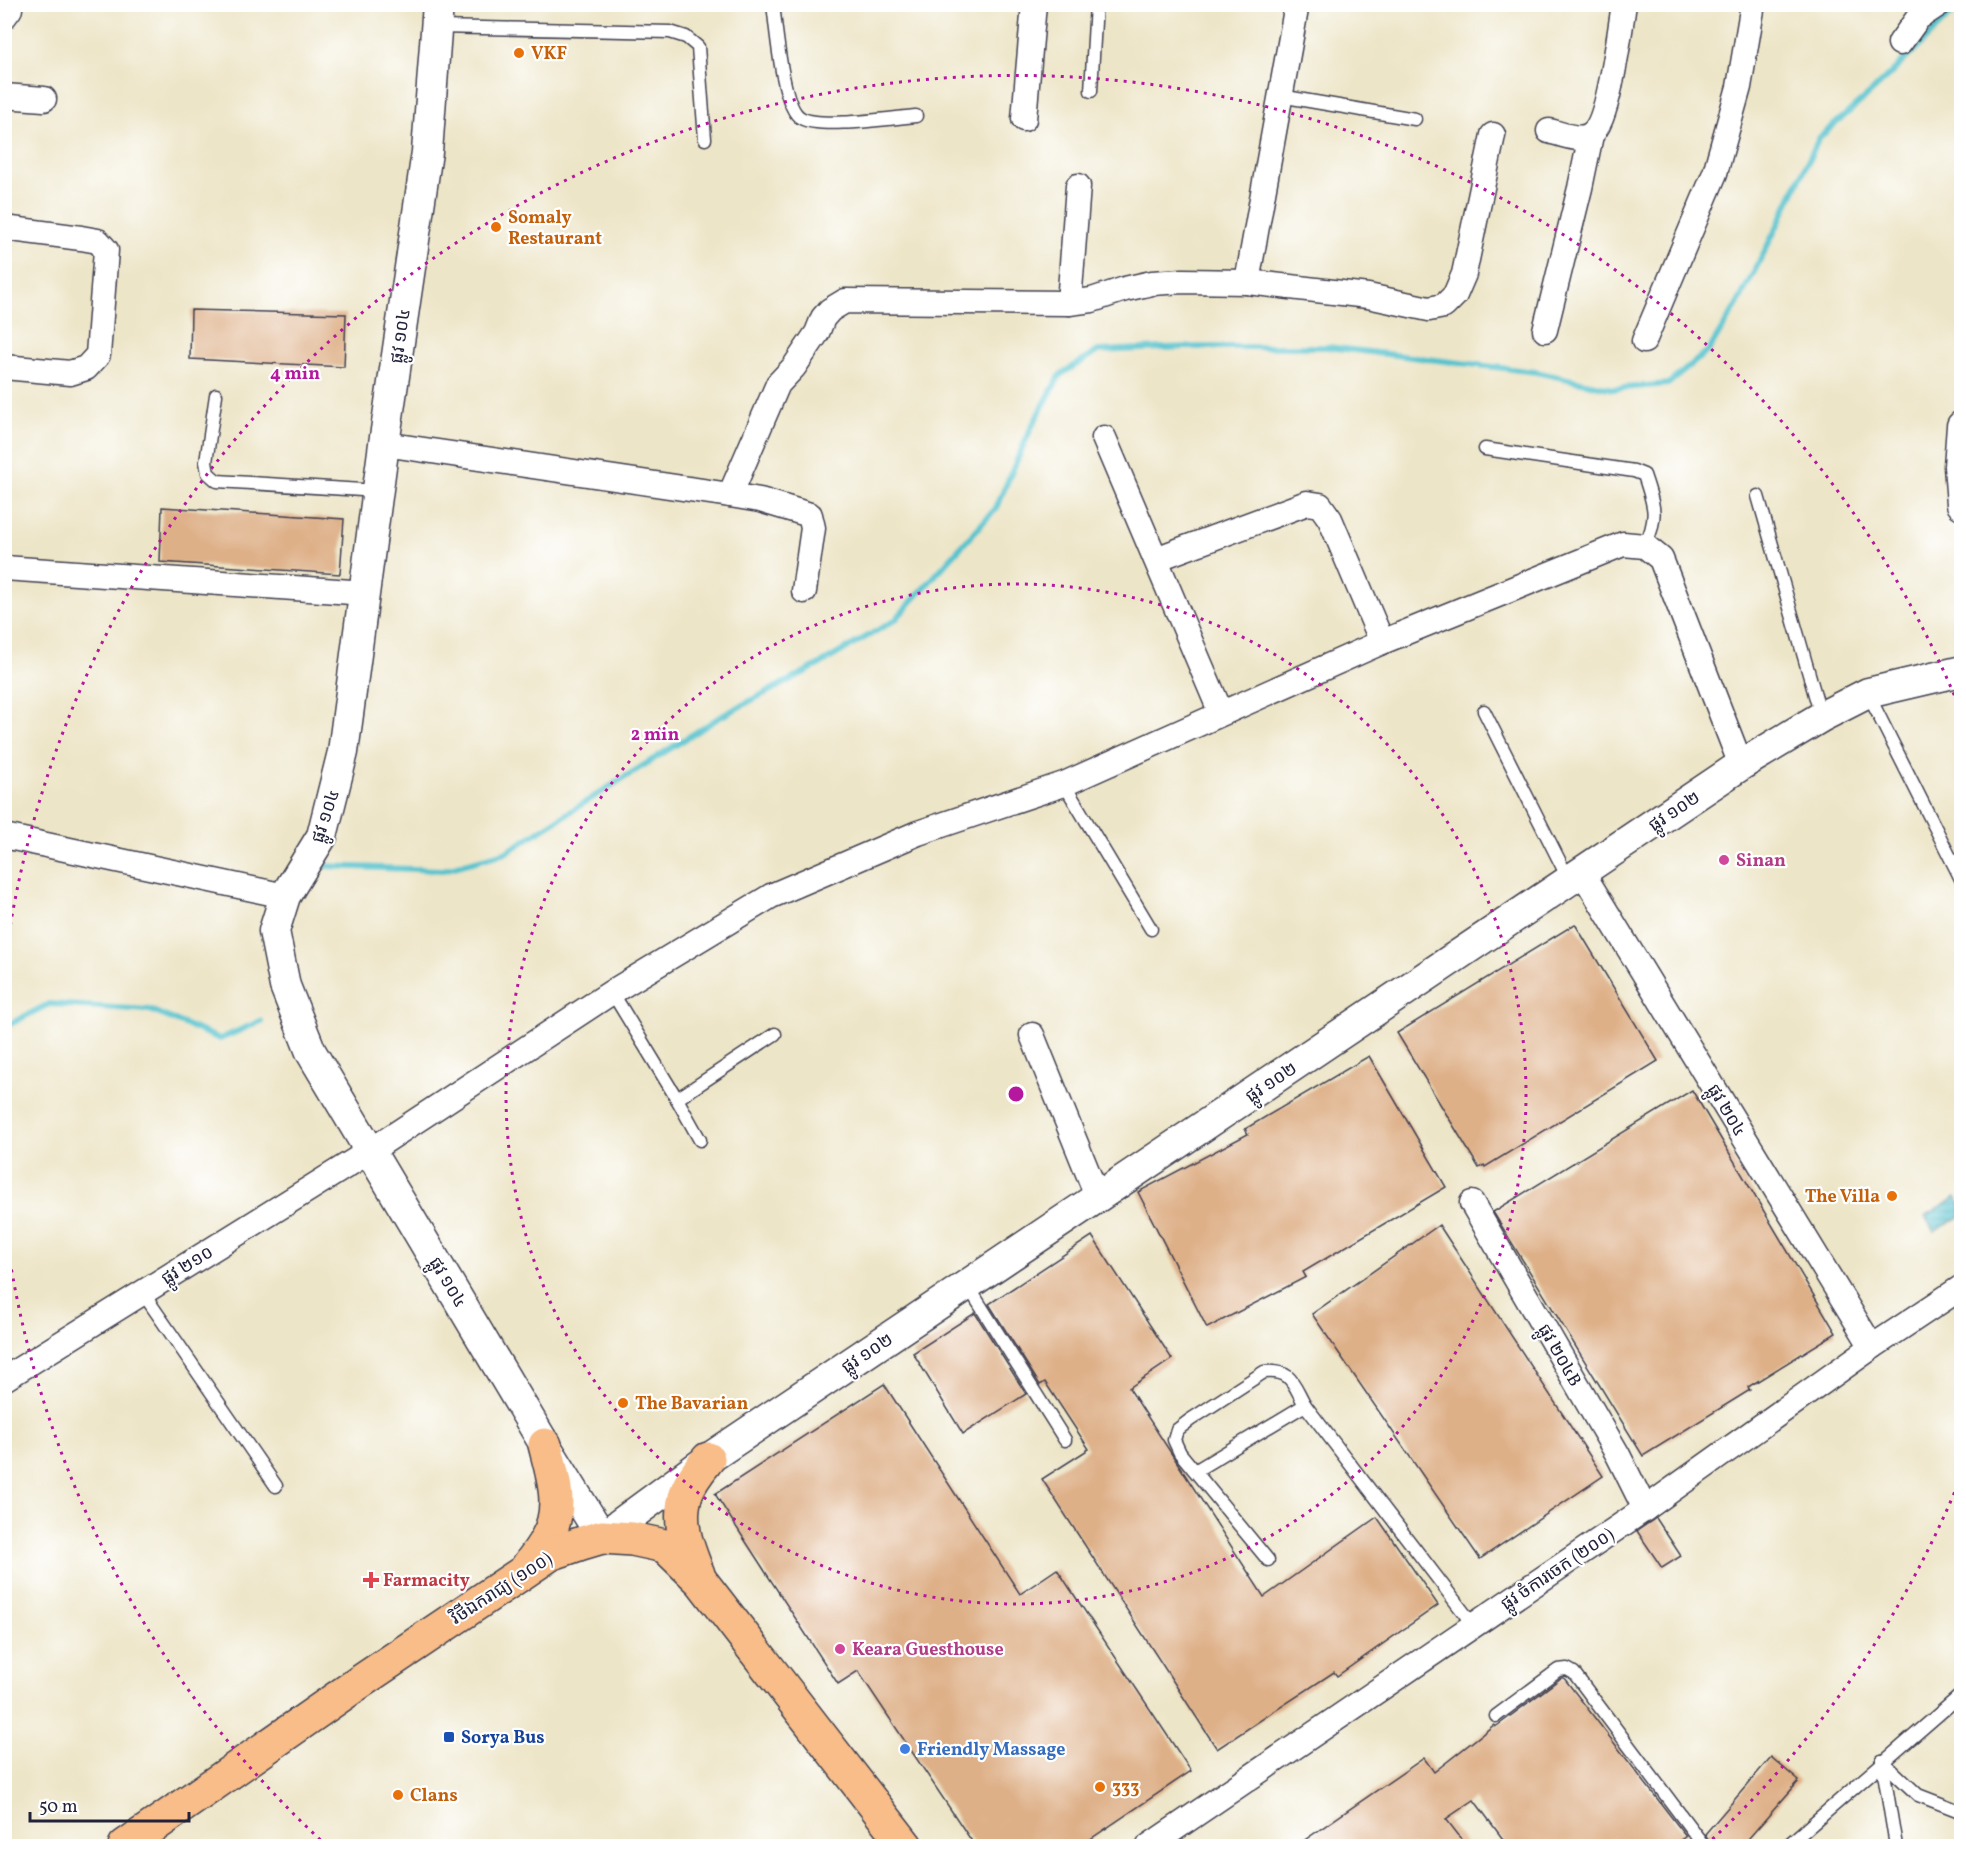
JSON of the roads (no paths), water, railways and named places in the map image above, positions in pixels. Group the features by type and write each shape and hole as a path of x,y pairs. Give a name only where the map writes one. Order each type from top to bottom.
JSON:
{"main road":[{"path":"525,1571 548,1537 556,1513 556,1484 545,1445"},
{"path":"702,1581 685,1541 682,1514 687,1490 708,1458"},
{"name":"វិថីឯករាជ្យ (១០០)","path":"125,1846 357,1684 550,1554 602,1537 632,1539 665,1546 702,1581 906,1846"}],"street":[{"path":"4,17 10,9 10,4"},
{"path":"1024,119 1034,4"},
{"path":"1247,282 1297,4"},
{"path":"1549,131 1580,139 1591,135 1598,127 1611,82 1624,4"},
{"path":"1644,341 1715,173 1739,87 1753,4"},
{"path":"1900,43 1918,18 1939,4"},
{"name":"ផ្លូវ ១០៤","path":"437,16 427,152 384,444 366,593 343,752 322,836 285,896 274,931 285,986 311,1052 602,1537"},
{"path":"4,96 44,99"},
{"path":"730,495 778,384 794,367 817,333 823,318 830,310 845,302 1069,303 1092,300 1152,283 1183,280 1247,282 1368,296 1429,309 1444,306 1455,295 1464,274 1493,135"},
{"path":"1545,330 1591,135"},
{"path":"1069,303 1078,186"},
{"path":"4,228 98,241 106,250 98,355 86,368 70,374 4,367"},
{"path":"1962,426 1959,466 1962,504"},
{"path":"1104,438 1221,713"},
{"path":"384,444 730,495 760,500 810,515 813,528 804,591"},
{"path":"1155,559 1307,503 1320,505 1330,519 1382,642"},
{"name":"ផ្លូវ ២១០","path":"4,1379 370,1151 612,992 771,896 918,832 1064,784 1382,642 1623,544 1645,546"},
{"path":"1645,546 1661,559 1741,765"},
{"path":"4,568 366,593"},
{"name":"ផ្លូវ ១០២","path":"602,1537 708,1458 968,1286 1741,765 1821,717 1868,693 1962,671"},
{"path":"4,836 285,896"},
{"name":"ផ្លូវ ២០៤","path":"1576,877 1872,1347"},
{"path":"1032,1035 1098,1198"},
{"name":"ផ្លូវ ២០៤B","path":"1472,1203 1618,1455 1645,1509"},
{"name":"ផ្លូវ ចំការចេក (២០០)","path":"1149,1846 1645,1509 1872,1347 1962,1287"}],"lane":[{"path":"773,4 785,90 792,109 801,118 821,123 916,116"},
{"path":"1091,91 1096,4"},
{"path":"437,16 670,32 686,37 698,46 705,139"},
{"path":"1280,96 1415,119"},
{"path":"216,395 206,462 208,473 217,481 378,491"},
{"path":"1485,449 1634,471 1644,475 1653,504 1654,528 1645,546"},
{"path":"1758,496 1821,717"},
{"path":"1868,693 1962,881"},
{"path":"1484,711 1576,877"},
{"path":"1064,784 1150,929"},
{"path":"612,992 700,1140"},
{"path":"677,1099 774,1034"},
{"path":"968,1286 1065,1440"},
{"path":"143,1293 276,1486"},
{"path":"1268,1560 1180,1453 1174,1440 1178,1430 1264,1372 1277,1370 1289,1376 1305,1405 1474,1626"},
{"path":"1195,1471 1305,1405"},
{"path":"1496,1716 1558,1670 1574,1673 1704,1846"},
{"path":"1786,1846 1962,1694"},
{"path":"1882,1761 1918,1795 1962,1812"},
{"path":"1882,1761 1896,1846"}],"water":[{"path":"1956,1197 1961,1206 1961,1216 1934,1232 1925,1216"}],"waterway":[{"path":"322,866 443,870 505,853 720,717 822,663 895,620 996,508 1031,428 1060,375 1098,351 1186,347 1328,347 1536,372 1613,389 1668,384 1709,350 1738,303 1819,138 1874,90 1961,4"},
{"path":"4,1027 49,1004 150,1010 220,1039 261,1021"}],"place":[{"name":"VKF","path":"519,53"},
{"name":"Somaly Restaurant","path":"496,227"},
{"name":"Sinan","path":"1724,860"},
{"name":"The Villa","path":"1892,1196"},
{"name":"The Bavarian","path":"623,1403"},
{"name":"Farmacity","path":"371,1580"},
{"name":"Keara Guesthouse","path":"840,1649"},
{"name":"Sorya Bus","path":"449,1737"},
{"name":"Friendly Massage","path":"905,1749"},
{"name":"333","path":"1100,1787"},
{"name":"Clans","path":"398,1795"}]}
